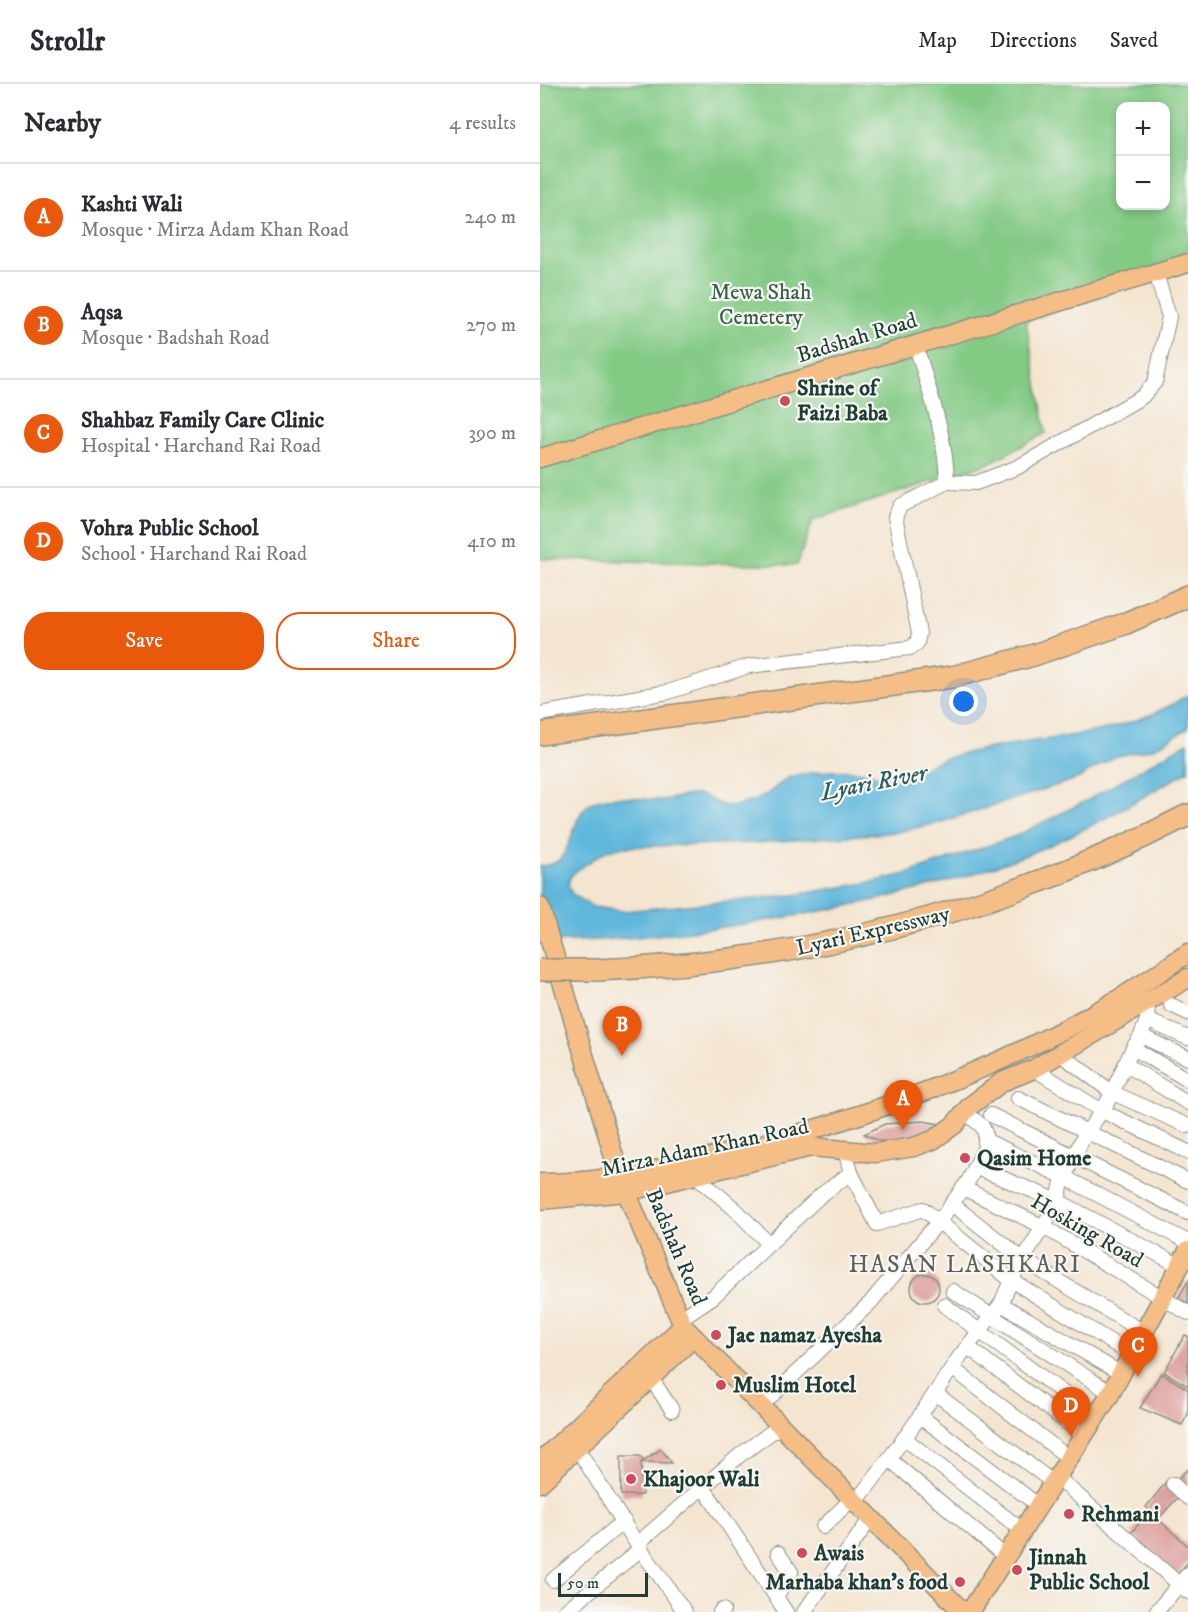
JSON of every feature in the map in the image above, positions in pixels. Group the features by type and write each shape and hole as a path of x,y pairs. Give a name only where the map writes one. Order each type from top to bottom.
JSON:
{"highway":[{"path":"540,734 952,676 1034,656 1124,624 1188,596"},
{"name":"Lyari Expressway","path":"547,963 595,970 671,967 746,959 822,946 927,921 1051,879 1188,815"}],"main road":[{"name":"Badshah Road","path":"540,458 1188,263"},
{"name":"Badshah Road","path":"540,907 547,963 623,1185 686,1327 963,1612"},
{"name":"Mirza Adam Khan Road","path":"540,1183 623,1185 781,1139 927,1091 1014,1054 1096,1012 1188,953"},
{"name":"Mirza Adam Khan Road","path":"540,1200 694,1174 811,1147 876,1153 914,1147 933,1140 954,1125 984,1093 1002,1082 1034,1069 1059,1053 1148,1012 1188,978"},
{"path":"970,1612 1111,1393 1164,1300 1184,1259"},
{"path":"540,1482 651,1378 686,1327"},
{"path":"540,1462 686,1327"}],"street":[{"path":"540,714 668,692 748,666 910,648 917,643 919,633 895,517 900,506 947,482 976,483 1018,467 1142,397 1155,382 1169,317 1156,273"},
{"path":"916,346 936,413 947,462 947,482"},
{"path":"1171,1005 1188,1013"},
{"path":"823,1527 854,1501 889,1459 952,1368 1001,1304 1011,1280 1058,1201 1062,1182 1066,1178 1087,1130 1113,1093 1132,1048 1141,1036 1148,1012 1188,1038"},
{"path":"1141,1036 1188,1058"},
{"path":"1132,1048 1188,1080"},
{"path":"1059,1053 1113,1093 1188,1125"},
{"path":"1125,1064 1188,1103"},
{"path":"1034,1069 1102,1111 1188,1152"},
{"path":"1018,1098 1188,1181"},
{"path":"761,1406 870,1303 952,1204 985,1147 982,1125 965,1112"},
{"path":"991,1115 1188,1213"},
{"path":"985,1140 1066,1178 1188,1242"},
{"path":"845,1149 851,1173 877,1224 923,1209 940,1220 1011,1280 1132,1355"},
{"path":"975,1167 1058,1201 1184,1259"},
{"path":"686,1327 714,1296 823,1193 851,1173"},
{"path":"694,1174 736,1210 769,1244"},
{"name":"Hosking Road","path":"963,1188 1044,1227 1188,1313"},
{"path":"952,1204 1024,1261 1145,1333"},
{"path":"953,1291 1111,1393"},
{"path":"1001,1304 1122,1374"},
{"path":"944,1305 1096,1417"},
{"path":"968,1347 1084,1436"},
{"path":"952,1368 1070,1460"},
{"path":"651,1378 672,1410"},
{"path":"935,1393 1056,1481 1185,1583 1156,1612"},
{"path":"920,1416 1040,1506"},
{"path":"564,1612 740,1455 780,1426"},
{"path":"904,1438 1023,1531"},
{"path":"577,1448 639,1547 685,1612"},
{"path":"889,1459 1006,1557"},
{"path":"1173,1484 1188,1498"},
{"path":"703,1487 786,1612"},
{"path":"804,1612 871,1518"},
{"path":"553,1580 624,1521"},
{"path":"776,1596 791,1572 778,1553"}],"green space":[{"name":"Mewa Shah Cemetery","path":"540,84 1188,84 1188,264 1026,321 1046,433 987,464 813,520 797,565 540,559"}],"water":[{"name":"Lyari River","path":"1188,695 1188,728 1154,748 1114,757 1077,779 938,823 897,832 849,836 755,843 622,847 606,851 576,871 570,877 568,885 572,894 593,907 623,911 793,895 873,882 906,874 1016,836 1088,800 1188,742 1188,771 1081,831 1005,863 890,897 771,920 636,937 588,941 540,941 540,866 554,863 562,856 582,811 592,803 613,797 660,800 695,795 704,796 721,805 734,805 762,797 793,776 827,771 856,771 904,780 935,762 954,756 988,748 1104,730 1133,722"}],"building":[{"path":"923,1121 945,1125 932,1134 904,1141 880,1141 864,1134 885,1124"},
{"path":"925,1274 935,1278 939,1288 935,1298 925,1302 915,1298 911,1288 915,1278"},
{"path":"1188,1281 1188,1304 1178,1298"},
{"path":"1185,1335 1188,1336 1188,1386 1164,1372"},
{"path":"1161,1373 1188,1389 1188,1414 1182,1425 1140,1408"},
{"name":"Khajoor Wali","path":"661,1449 672,1463 641,1462 642,1495 621,1495 621,1456 640,1456 644,1460"},
{"path":"1188,1469 1188,1495 1174,1482"},
{"path":"1167,1481 1181,1494 1158,1519 1188,1546 1188,1562 1177,1575 1131,1533 1150,1511 1146,1507"}],"place":[{"name":"Shrine of Faizi Baba","path":"785,401"},
{"name":"Aqsa","path":"622,1056"},
{"name":"Kashti Wali","path":"903,1130"},
{"name":"Qasim Home","path":"965,1158"},
{"name":"Jae namaz Ayesha","path":"716,1335"},
{"name":"Shahbaz Family Care Clinic","path":"1138,1377"},
{"name":"Muslim Hotel","path":"721,1385"},
{"name":"Vohra Public School","path":"1071,1437"},
{"name":"Khajoor Wali","path":"631,1479"},
{"name":"Rehmani","path":"1069,1514"},
{"name":"Awais","path":"802,1553"},
{"name":"Jinnah Public School","path":"1017,1570"},
{"name":"Marhaba khan's food","path":"960,1582"}],"district":[{"name":"HASAN LASHKARI","path":"965,1265"}]}
